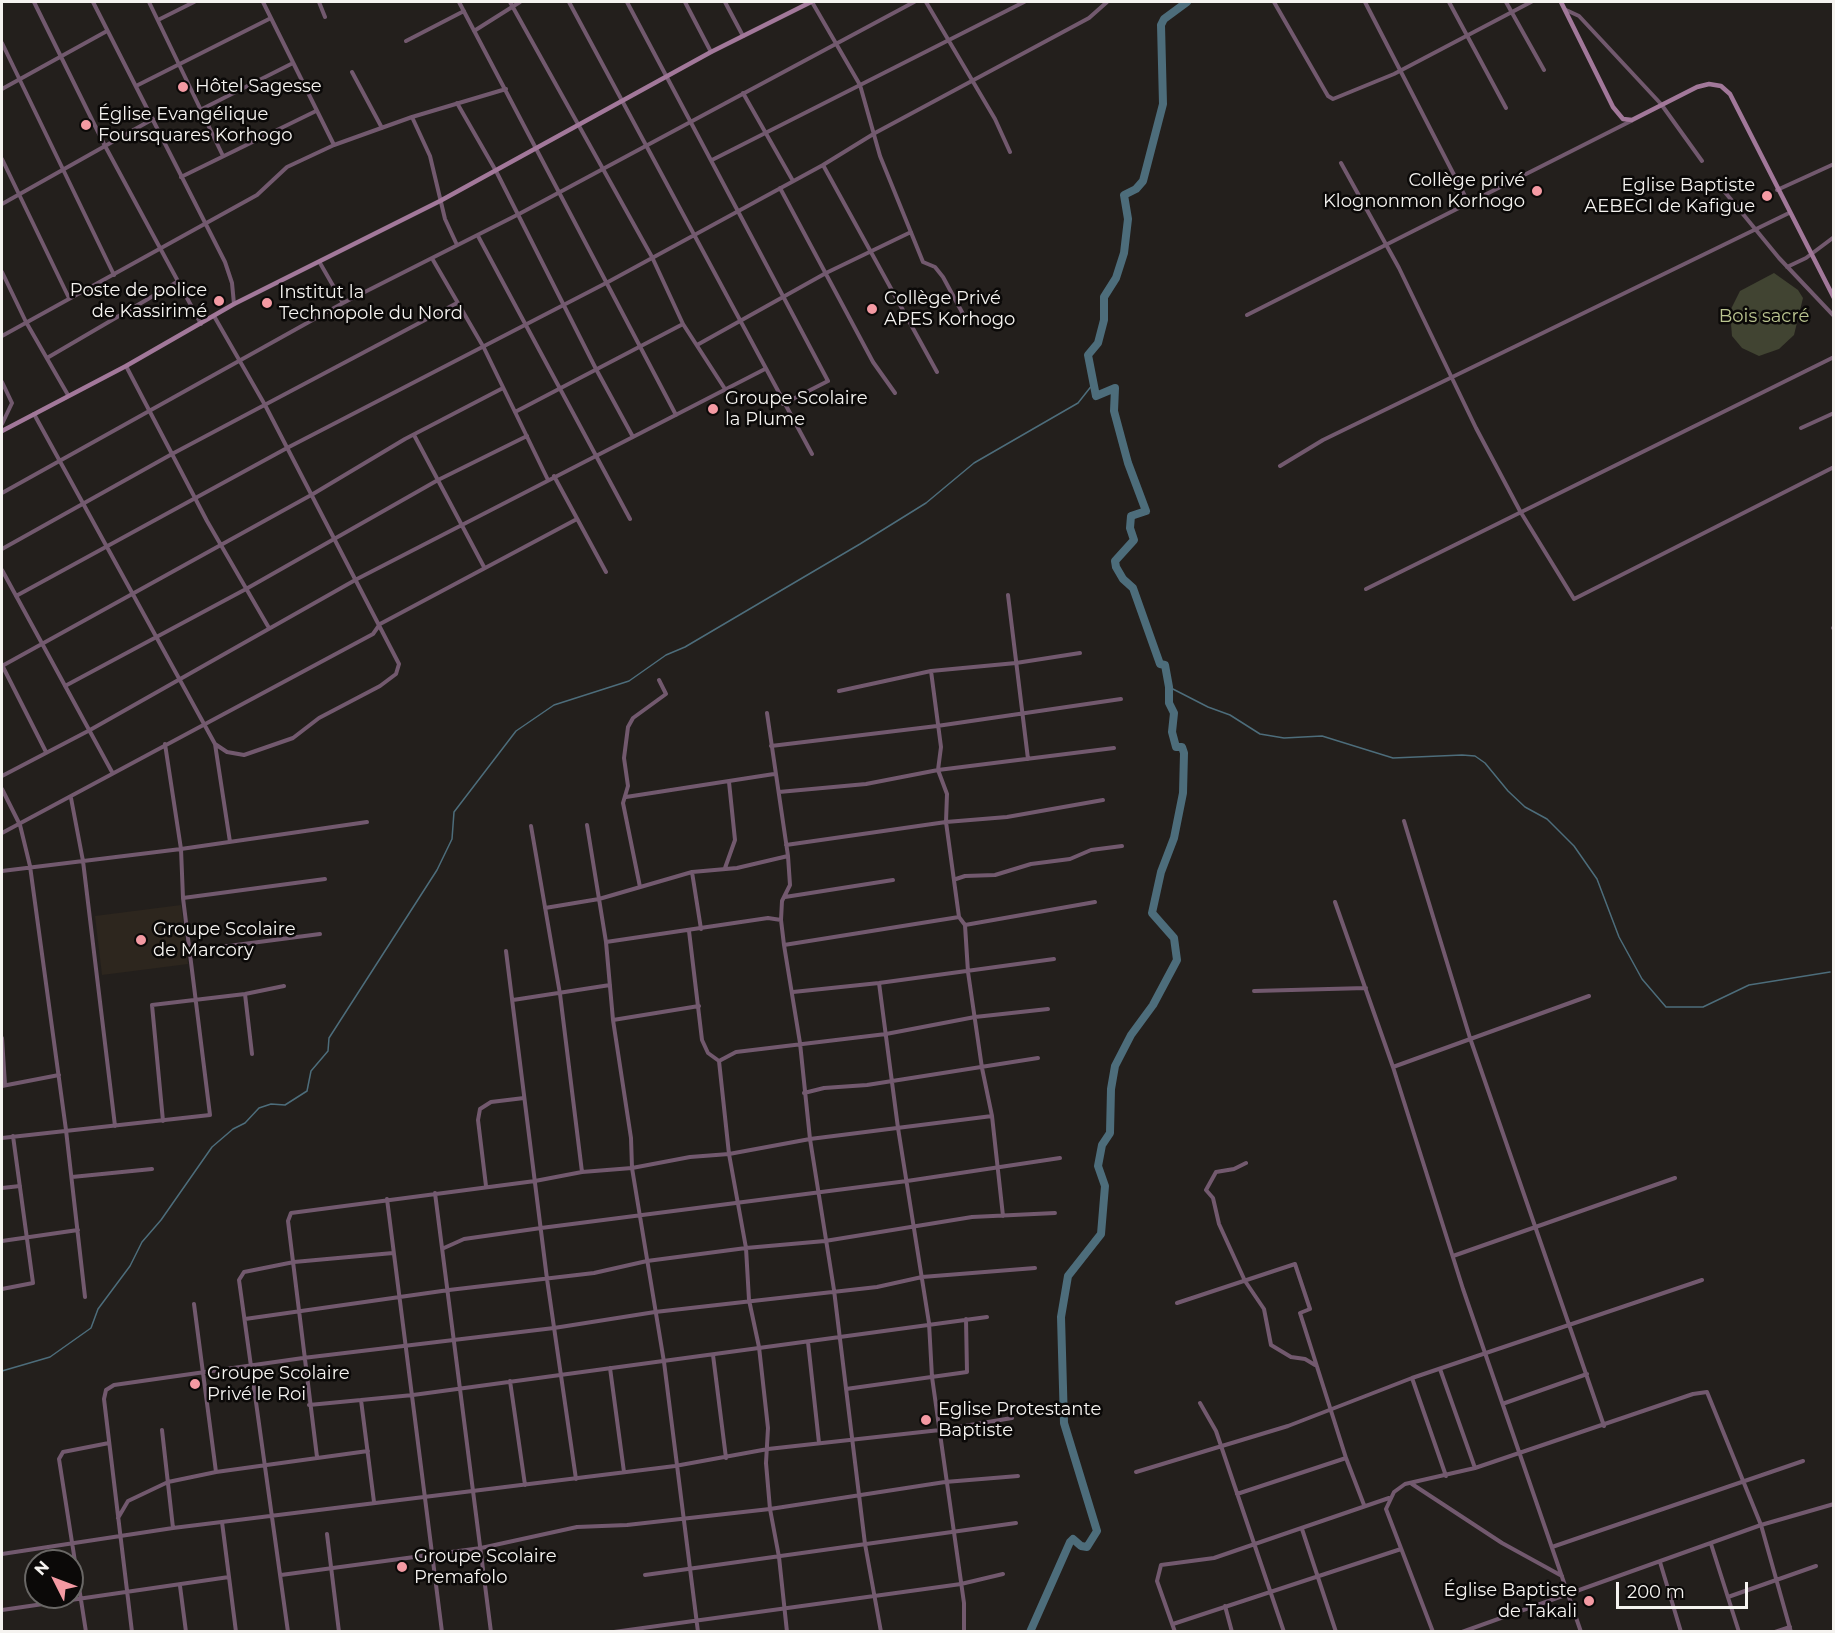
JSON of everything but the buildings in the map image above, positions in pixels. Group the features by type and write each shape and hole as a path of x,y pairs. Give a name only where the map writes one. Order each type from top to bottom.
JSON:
{"street":[{"path":"34,2 104,144 201,324"},
{"path":"93,2 205,223 232,283 234,304"},
{"path":"149,2 223,156"},
{"path":"158,20 194,2"},
{"path":"263,2 334,146"},
{"path":"319,2 325,17"},
{"path":"459,2 676,415"},
{"path":"474,31 512,4 520,2"},
{"path":"569,2 783,404 812,454"},
{"path":"627,2 828,381 783,404"},
{"path":"685,2 711,52"},
{"path":"725,2 742,36"},
{"path":"2,431 126,366 234,304 440,201 711,52 803,3 811,2 838,42 860,85 880,156 923,262 935,267 943,277 963,314"},
{"path":"2,493 343,303 433,260 914,2"},
{"path":"926,2 995,119 1010,152"},
{"path":"712,160 1024,2"},
{"path":"16,596 288,448 484,348 823,165 875,133 1089,18 1107,2"},
{"path":"1274,2 1328,96 1333,99 1402,69 1511,10 1532,2"},
{"path":"1365,2 1402,69 1469,204"},
{"path":"1449,2 1506,108"},
{"path":"1506,2 1544,70"},
{"path":"1562,2 1613,107 1623,119 1632,120"},
{"path":"512,4 652,257 683,324 725,389"},
{"path":"406,41 464,10"},
{"path":"1566,10 1579,16 1661,104 1702,160"},
{"path":"136,86 271,18"},
{"path":"2,89 107,31"},
{"path":"2,43 114,275"},
{"path":"202,109 293,63"},
{"path":"352,72 381,128"},
{"path":"1247,315 1469,204 1661,104 1708,84 1721,86 1730,94 1776,190 1832,291 1833,298"},
{"path":"2,336 257,195 287,167 381,128 506,88"},
{"path":"743,93 793,181"},
{"path":"457,103 519,214 596,369 633,437"},
{"path":"181,177 316,111"},
{"path":"412,117 430,156 440,201 458,245"},
{"path":"2,204 104,144 153,119"},
{"path":"2,159 69,298"},
{"path":"1341,163 1386,246 1520,511 1574,599 1833,467"},
{"path":"1776,190 1833,164"},
{"path":"823,165 937,372"},
{"path":"780,188 873,362 895,393"},
{"path":"1724,191 1787,267 1833,316"},
{"path":"1280,466 1323,440 1789,213"},
{"path":"697,345 826,273 910,232"},
{"path":"478,236 558,390 597,454 630,519"},
{"path":"1787,267 1810,255 1833,237"},
{"path":"433,260 484,348 548,480"},
{"path":"320,263 343,303"},
{"path":"2,272 26,322 68,395"},
{"path":"47,358 177,282"},
{"path":"2,549 172,454 457,303"},
{"path":"214,316 313,494 399,664 396,674 380,686 319,718 293,738 244,755 227,752 214,744"},
{"path":"515,412 683,324"},
{"path":"1366,589 1833,357"},
{"path":"126,366 196,500 269,628"},
{"path":"2,776 90,730 357,579 765,369"},
{"path":"2,382 12,402 2,424"},
{"path":"46,752 2,666 131,592 503,388"},
{"path":"1802,428 1833,413"},
{"path":"34,414 214,744 230,842"},
{"path":"414,435 484,567"},
{"path":"65,686 246,589 438,480 527,436"},
{"path":"554,477 606,572"},
{"path":"2,833 70,798 112,772 374,634 380,624 577,519"},
{"path":"2,570 112,772"},
{"path":"1008,595 1029,759"},
{"path":"839,691 931,671 1016,663 1080,652"},
{"path":"931,671 941,747 938,771 947,794 945,822 956,879 959,917 965,925 968,972 982,1068 992,1116 996,1168 1004,1216"},
{"path":"640,887 623,803 628,786 624,758 628,727 633,718 666,694 659,680"},
{"path":"771,746 937,726 1121,699"},
{"path":"767,714 774,774 779,792 788,856 790,885 784,897 781,920 784,945 793,992 810,1139 834,1290 865,1544 881,1632"},
{"path":"2,1138 210,1115 183,898 181,849 165,744"},
{"path":"779,792 866,784 938,771 1114,748"},
{"path":"625,797 774,774"},
{"path":"725,868 735,840 729,782"},
{"path":"2,789 20,825 30,866 72,1177 85,1297"},
{"path":"70,798 83,861 115,1126"},
{"path":"786,845 945,822 1007,817 1103,800"},
{"path":"1404,821 1470,1038 1604,1426"},
{"path":"2,871 181,849 367,822"},
{"path":"587,825 606,942 613,1020 631,1138 632,1168 664,1362 675,1466 698,1632"},
{"path":"531,826 560,994 582,1172"},
{"path":"956,879 965,876 995,875 1031,864 1070,859 1091,850 1122,846"},
{"path":"545,908 599,900 692,872 788,856"},
{"path":"692,872 701,929"},
{"path":"183,898 325,879"},
{"path":"784,897 893,880"},
{"path":"965,925 1095,902"},
{"path":"1335,902 1394,1067 1485,1353 1505,1403 1581,1632"},
{"path":"771,918 783,910"},
{"path":"784,945 959,917"},
{"path":"606,942 771,918 781,920"},
{"path":"689,931 704,1047 719,1061 729,1154 746,1248 749,1300 759,1347 768,1449 766,1463 770,1509 779,1557 787,1632"},
{"path":"190,951 320,934"},
{"path":"506,951 547,1279 576,1479"},
{"path":"793,992 968,972 1054,958"},
{"path":"879,983 894,1080 898,1128 922,1277 945,1482 961,1584 964,1632"},
{"path":"512,1000 610,985"},
{"path":"163,1121 152,1005 245,994 284,986"},
{"path":"1254,992 1366,988"},
{"path":"245,994 252,1054"},
{"path":"1394,1067 1589,996"},
{"path":"613,1020 699,1006"},
{"path":"719,1061 736,1052 886,1035 975,1017 1048,1009"},
{"path":"2,1038 3,1085 58,1075"},
{"path":"804,1093 824,1088 982,1068 1038,1058"},
{"path":"486,1186 478,1120 480,1109 491,1102 524,1098"},
{"path":"316,1457 288,1221 291,1214 387,1199 535,1181 582,1172 632,1168 690,1157 729,1154 810,1139 992,1116"},
{"path":"2,1288 33,1283 13,1136"},
{"path":"444,1248 464,1239 907,1181 1060,1158"},
{"path":"1246,1163 1234,1169 1216,1172 1206,1190 1214,1198 1219,1224 1245,1281 1263,1309 1268,1338 1274,1350 1291,1357 1305,1359 1315,1365"},
{"path":"72,1177 152,1169"},
{"path":"1454,1256 1675,1178"},
{"path":"2,1188 20,1186"},
{"path":"435,1193 475,1490 491,1632"},
{"path":"387,1199 442,1632"},
{"path":"245,1319 449,1290 594,1273 647,1262 746,1248 825,1241 972,1217 1055,1213"},
{"path":"2,1240 78,1230"},
{"path":"288,1632 267,1466 239,1280 244,1272 294,1262 393,1253"},
{"path":"1177,1303 1295,1264 1310,1309 1300,1313 1315,1365 1364,1505"},
{"path":"132,1632 104,1399 106,1390 114,1385 204,1374 303,1358 554,1328 655,1312 834,1290 877,1287 922,1277 1035,1268"},
{"path":"1136,1472 1288,1426 1412,1378 1702,1280"},
{"path":"194,1304 216,1472"},
{"path":"309,1405 413,1395 840,1338 928,1323 987,1317"},
{"path":"846,1389 967,1372 966,1319"},
{"path":"808,1342 819,1443"},
{"path":"713,1354 726,1458"},
{"path":"610,1368 624,1472"},
{"path":"1440,1369 1475,1468"},
{"path":"1505,1403 1587,1374"},
{"path":"1412,1378 1446,1476"},
{"path":"510,1381 525,1485"},
{"path":"1433,1632 1386,1509 1390,1498 1399,1488 1521,1454 1693,1394 1707,1392 1761,1524 1791,1629 1775,1632"},
{"path":"361,1400 374,1502"},
{"path":"1200,1403 1216,1431 1284,1632"},
{"path":"2,1554 120,1535 576,1479 675,1466 768,1449 940,1430 1012,1418"},
{"path":"162,1430 173,1528"},
{"path":"75,1549 60,1454 109,1443"},
{"path":"118,1519 128,1501 168,1482 216,1472 368,1451"},
{"path":"1237,1494 1346,1458"},
{"path":"1552,1547 1803,1461"},
{"path":"281,1575 480,1548 577,1527 770,1509 945,1482 1018,1476"},
{"path":"1411,1483 1502,1543 1562,1576"},
{"path":"1175,1632 1157,1581 1161,1565 1214,1558 1390,1498"},
{"path":"1462,1632 1478,1629 1761,1524 1833,1504"},
{"path":"222,1522 236,1632"},
{"path":"645,1575 689,1567 779,1557 1016,1523"},
{"path":"1302,1529 1336,1632"},
{"path":"327,1534 339,1632"},
{"path":"1711,1544 1739,1632"},
{"path":"1173,1624 1270,1590 1401,1549"},
{"path":"1660,1562 1682,1632"},
{"path":"1728,1597 1776,1582 1816,1566"},
{"path":"614,1632 961,1584 1003,1574"},
{"path":"84,1599 229,1577"},
{"path":"180,1586 186,1632"},
{"path":"1225,1606 1232,1632"},
{"path":"2,1610 24,1607"},
{"path":"83,1609 86,1632"}],"shaded area":[{"name":"Groupe Scolaire de Marcory","path":"181,905 188,964 102,975 95,916"}],"green space":[{"name":"Bois sacré","path":"1774,273 1798,290 1803,298 1794,335 1779,349 1759,356 1742,348 1732,336 1730,311 1740,291"}],"waterway":[{"path":"1030,1632 1070,1542 1073,1539 1081,1546 1087,1547 1097,1531 1064,1423 1061,1317 1068,1276 1101,1234 1105,1186 1098,1166 1102,1145 1110,1133 1111,1089 1115,1066 1131,1035 1153,1005 1177,960 1174,938 1152,913 1161,872 1174,838 1183,793 1184,753 1182,747 1176,747 1172,732 1174,713 1169,703 1165,665 1160,664 1133,588 1123,579 1116,567 1115,561 1134,540 1130,528 1131,516 1146,511 1128,463 1114,411 1115,388 1096,396 1088,355 1098,343 1104,320 1104,297 1116,278 1124,253 1128,219 1124,195 1136,189 1143,181 1163,104 1161,25 1164,19 1187,2"},
{"path":"2,1371 50,1357 91,1328 98,1309 130,1266 142,1242 161,1220 212,1147 233,1129 245,1123 259,1108 271,1104 285,1105 307,1091 311,1071 328,1051 329,1038 437,870 452,839 454,812 516,731 554,705 629,681 666,655 685,647 860,544 926,503 974,463 1078,403 1093,384"},
{"path":"1169,687 1208,707 1230,715 1260,734 1284,738 1322,736 1393,758 1475,756 1485,763 1508,791 1525,807 1547,819 1574,846 1597,879 1619,937 1642,979 1666,1007 1703,1007 1749,985 1830,972"}],"place":[{"name":"Hôtel Sagesse","path":"183,87"},
{"name":"Église Evangélique Foursquares Korhogo","path":"86,125"},
{"name":"Collège privé Klognonmon Korhogo","path":"1537,191"},
{"name":"Eglise Baptiste AEBECI de Kafigue","path":"1767,196"},
{"name":"Poste de police de Kassirimé","path":"219,301"},
{"name":"Institut la Technopole du Nord","path":"267,303"},
{"name":"Collège Privé APES Korhogo","path":"872,309"},
{"name":"Groupe Scolaire la Plume","path":"713,409"},
{"name":"Groupe Scolaire de Marcory","path":"141,940"},
{"name":"Groupe Scolaire Privé le Roi","path":"195,1384"},
{"name":"Eglise Protestante Baptiste","path":"926,1420"},
{"name":"Groupe Scolaire Premafolo","path":"402,1567"},
{"name":"Église Baptiste de Takali","path":"1589,1601"}]}
